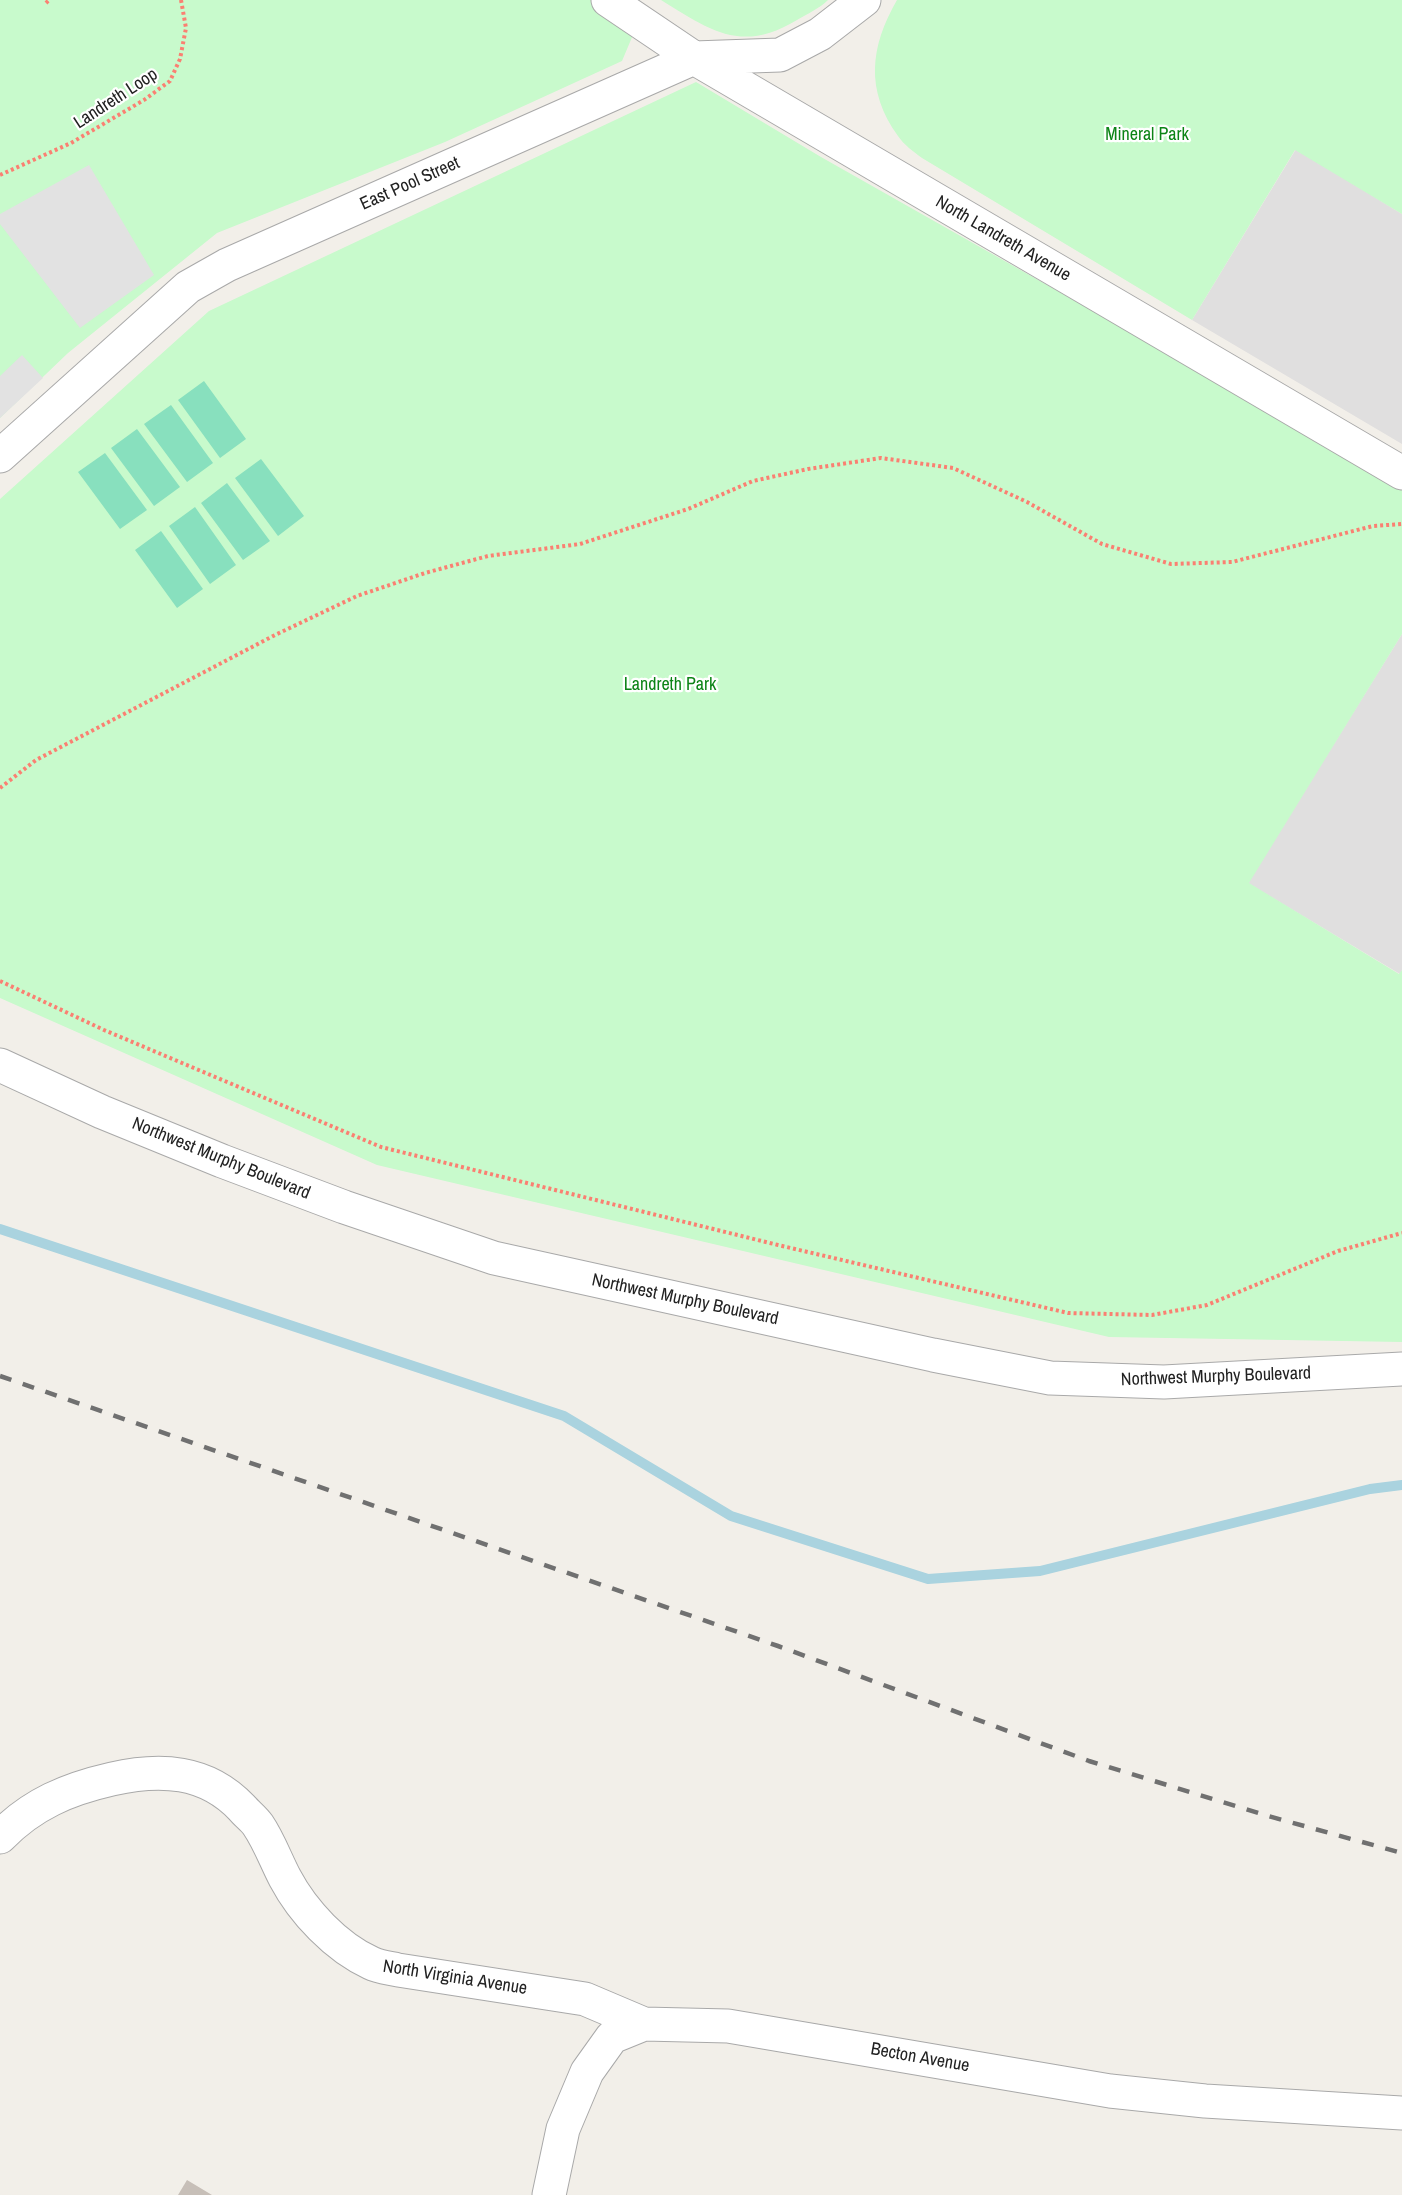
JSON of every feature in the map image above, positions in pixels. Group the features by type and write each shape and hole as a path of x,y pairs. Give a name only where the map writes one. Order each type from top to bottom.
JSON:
{"street":[{"name":"North Landreth Avenue","path":"608,0 694,58 1402,473"},
{"name":"East Pool Street","path":"0,456 188,287 227,265 694,58 780,56 820,34 864,0"},
{"name":"Northwest Murphy Boulevard","path":"0,1065 102,1112 222,1161 344,1207 494,1258 933,1355 1050,1378 1164,1382 1402,1370"},
{"name":"North Virginia Avenue","path":"0,1837 11,1825 47,1800 82,1786 123,1776 168,1772 196,1779 220,1788 236,1802 258,1825 296,1898 336,1940 374,1965 585,1999 644,2024"},
{"name":"Becton Avenue","path":"549,2195 563,2129 587,2072 612,2037 644,2024 728,2026 1110,2091 1205,2102 1402,2113"}],"path":[{"name":"Landreth Loop","path":"0,175 71,143 144,100 170,81 180,59 186,28 181,0"},
{"path":"0,788 36,760 274,635 357,596 425,573 488,556 580,544 687,509 753,480 808,469 881,458 953,468 1027,502 1102,544 1171,564 1232,562 1373,526 1402,524"},
{"path":"0,981 104,1030 381,1148 1068,1313 1152,1315 1207,1305 1338,1251 1402,1233"}],"shaded area":[{"path":"1296,149 1402,214 1402,444 1192,320"},
{"path":"89,165 154,275 80,328 0,224 0,214"},
{"path":"22,355 43,378 0,418 0,376"},
{"path":"1402,634 1402,970 1400,974 1248,883"}],"green space":[{"path":"0,0 608,0 638,23 622,61 445,142 217,233 68,353 0,418"},
{"path":"661,0 828,0 813,11 777,30 742,37 726,34 695,21"},
{"name":"Mineral Park","path":"897,0 1402,0 1402,214 1295,150 1192,320 922,158 903,142 887,119 880,102 875,68 881,35"},
{"name":"Landreth Park","path":"696,82 821,157 1402,486 1402,634 1249,883 1399,974 1402,970 1402,1342 1109,1337 377,1165 0,998 0,499 209,311"},
{"path":"204,381 246,439 220,458 178,400"},
{"path":"171,405 213,463 187,482 144,424"},
{"path":"137,429 180,487 154,506 111,448"},
{"path":"105,453 147,510 120,529 78,472"},
{"path":"261,459 304,516 278,536 235,478"},
{"path":"227,483 270,541 243,560 201,503"},
{"path":"195,507 236,565 210,584 169,526"},
{"path":"161,531 203,589 177,608 135,550"}],"building":[{"path":"187,2180 212,2195 178,2195"}],"waterway":[{"path":"0,1229 564,1416 731,1516 928,1579 1040,1571 1370,1489 1402,1485"}],"railway":[{"path":"0,1376 778,1646 1089,1761 1268,1816 1402,1853"}]}
